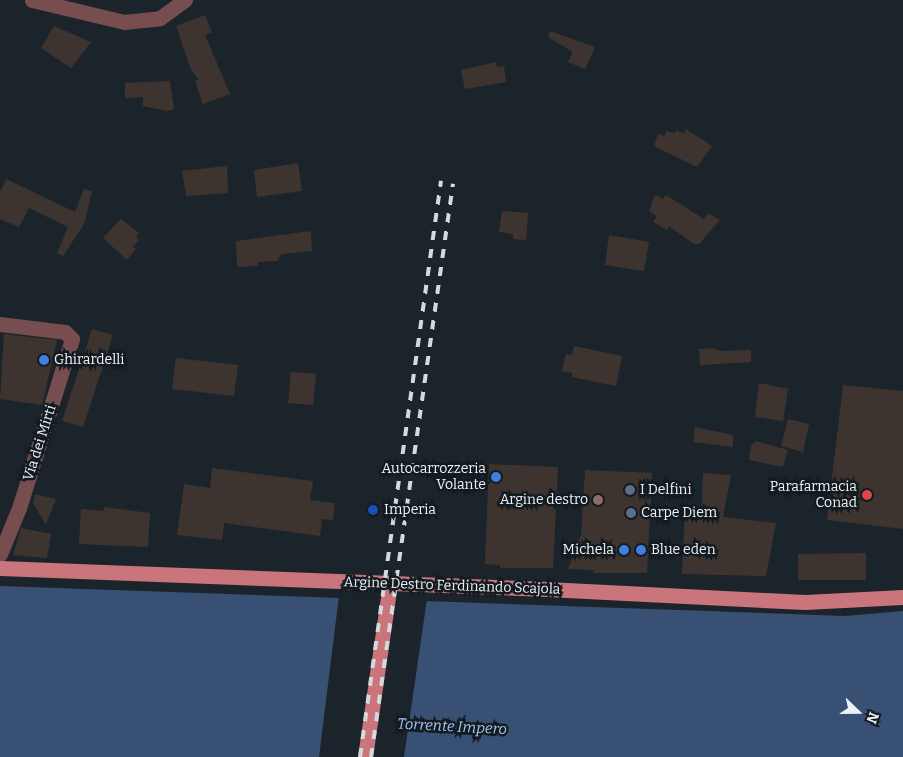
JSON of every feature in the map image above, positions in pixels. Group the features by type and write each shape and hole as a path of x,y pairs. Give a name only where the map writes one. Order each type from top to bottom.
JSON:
{"main road":[{"name":"Argine Destro Ferdinando Scajola","path":"0,568 806,602 903,597"},
{"path":"365,757 390,584"}],"street":[{"path":"32,0 124,22 160,18 185,0"},
{"name":"Via dei Mirti","path":"0,324 65,332 72,339 19,508 0,554"}],"water":[{"name":"Torrente Impero","path":"0,586 845,616 903,611 903,757 0,757"}],"pier":[{"path":"339,596 427,599 404,757 319,757"}],"building":[{"path":"205,15 212,32 205,35 230,94 203,104 195,81 199,80 191,70 176,26"},
{"path":"54,26 91,42 71,68 41,48"},
{"path":"550,31 595,47 585,69 568,62 573,52 548,37"},
{"path":"496,62 497,67 504,66 506,82 465,89 461,70"},
{"path":"170,81 174,109 167,111 143,106 143,97 125,98 125,83"},
{"path":"686,129 712,146 697,167 654,146 658,134 665,136 666,131 675,133 676,130 684,134"},
{"path":"298,163 302,191 257,197 254,170"},
{"path":"227,166 228,193 186,196 182,171"},
{"path":"6,179 75,212 84,189 92,191 84,224 63,256 57,253 68,227 29,208 19,227 0,219 0,192"},
{"path":"655,195 663,199 666,195 704,219 708,213 720,220 699,244 694,244 669,226 667,230 653,222 657,216 649,211"},
{"path":"502,211 528,213 526,240 513,239 513,234 499,232"},
{"path":"121,219 139,233 136,237 139,240 133,247 136,249 127,260 103,238"},
{"path":"311,231 312,251 281,254 277,261 258,262 258,266 239,267 237,264 236,241"},
{"path":"609,235 649,242 644,271 605,265"},
{"path":"92,329 113,335 83,427 62,421"},
{"path":"4,334 57,340 42,405 0,399"},
{"path":"574,346 622,356 616,386 572,377 572,373 562,371 566,354 572,355"},
{"path":"712,348 720,351 751,350 751,362 700,365 699,349"},
{"path":"176,358 238,365 234,396 172,389"},
{"path":"291,372 316,374 313,405 288,403"},
{"path":"759,383 788,389 783,421 755,417"},
{"path":"843,385 903,391 903,529 827,520"},
{"path":"788,419 809,424 803,452 781,446"},
{"path":"695,427 733,435 733,447 693,442"},
{"path":"756,441 788,450 783,467 749,460 751,446"},
{"path":"489,464 558,467 553,568 500,568 500,565 485,564"},
{"path":"212,468 313,481 310,500 335,503 333,520 322,519 320,536 224,523 222,540 177,535 184,484 210,488"},
{"path":"585,470 652,473 647,573 593,573 594,570 568,569 581,535"},
{"path":"703,473 731,475 723,517 776,523 766,576 682,574 685,514 701,515"},
{"path":"35,494 56,499 46,525 33,503"},
{"path":"104,507 150,513 148,547 79,544 81,509 104,511"},
{"path":"21,528 51,534 47,558 13,555"},
{"path":"866,553 866,580 798,580 798,554"}],"railway":[{"path":"360,757 441,181"},
{"path":"371,757 453,184"}],"place":[{"name":"Ghirardelli","path":"44,360"},
{"name":"Autocarrozzeria Volante","path":"496,477"},
{"name":"I Delfini","path":"630,490"},
{"name":"Parafarmacia Conad","path":"867,495"},
{"name":"Argine destro","path":"598,500"},
{"name":"Imperia","path":"373,510"},
{"name":"Carpe Diem","path":"631,513"},
{"name":"Michela","path":"624,550"},
{"name":"Blue eden","path":"641,550"}]}
